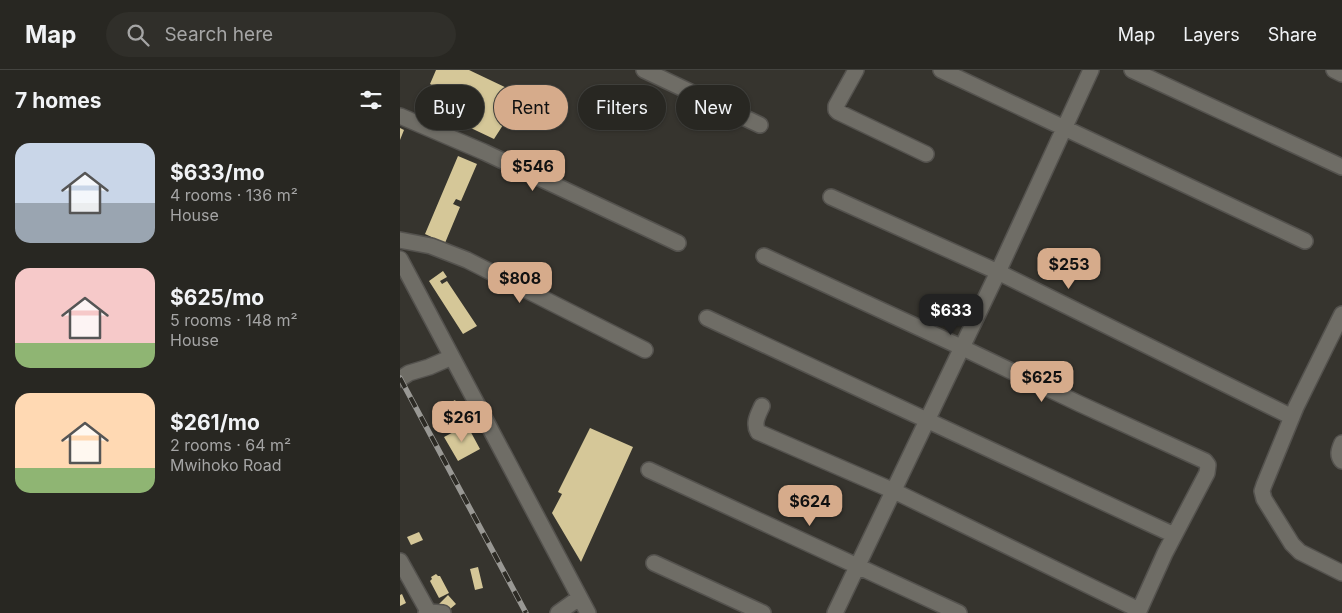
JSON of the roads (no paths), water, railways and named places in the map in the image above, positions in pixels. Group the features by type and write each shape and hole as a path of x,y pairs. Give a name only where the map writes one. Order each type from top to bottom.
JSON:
{"street":[{"path":"644,70 760,126"},
{"path":"856,70 836,106 836,110 926,154"},
{"path":"941,70 1305,242"},
{"path":"835,613 963,348 1091,70"},
{"path":"1132,70 1342,167"},
{"path":"1334,70 1342,74"},
{"path":"400,116 484,152 678,243"},
{"path":"831,197 998,272 1292,418"},
{"path":"400,240 431,246 467,260 645,350"},
{"path":"762,406 755,423 758,432 894,491 1138,611 1174,535 1207,473 1208,465 1205,461 764,256"},
{"path":"400,259 588,613"},
{"path":"1342,314 1292,418 1262,491 1264,499 1292,544 1300,552 1342,573"},
{"path":"707,318 1174,535"},
{"path":"400,379 409,373 452,357"},
{"path":"1342,443 1339,450 1339,456 1342,461"},
{"path":"649,470 959,613"},
{"path":"400,561 432,613"},
{"path":"654,563 763,613"},
{"path":"558,613 579,598"}],"railway":[{"path":"400,378 526,613"}]}
